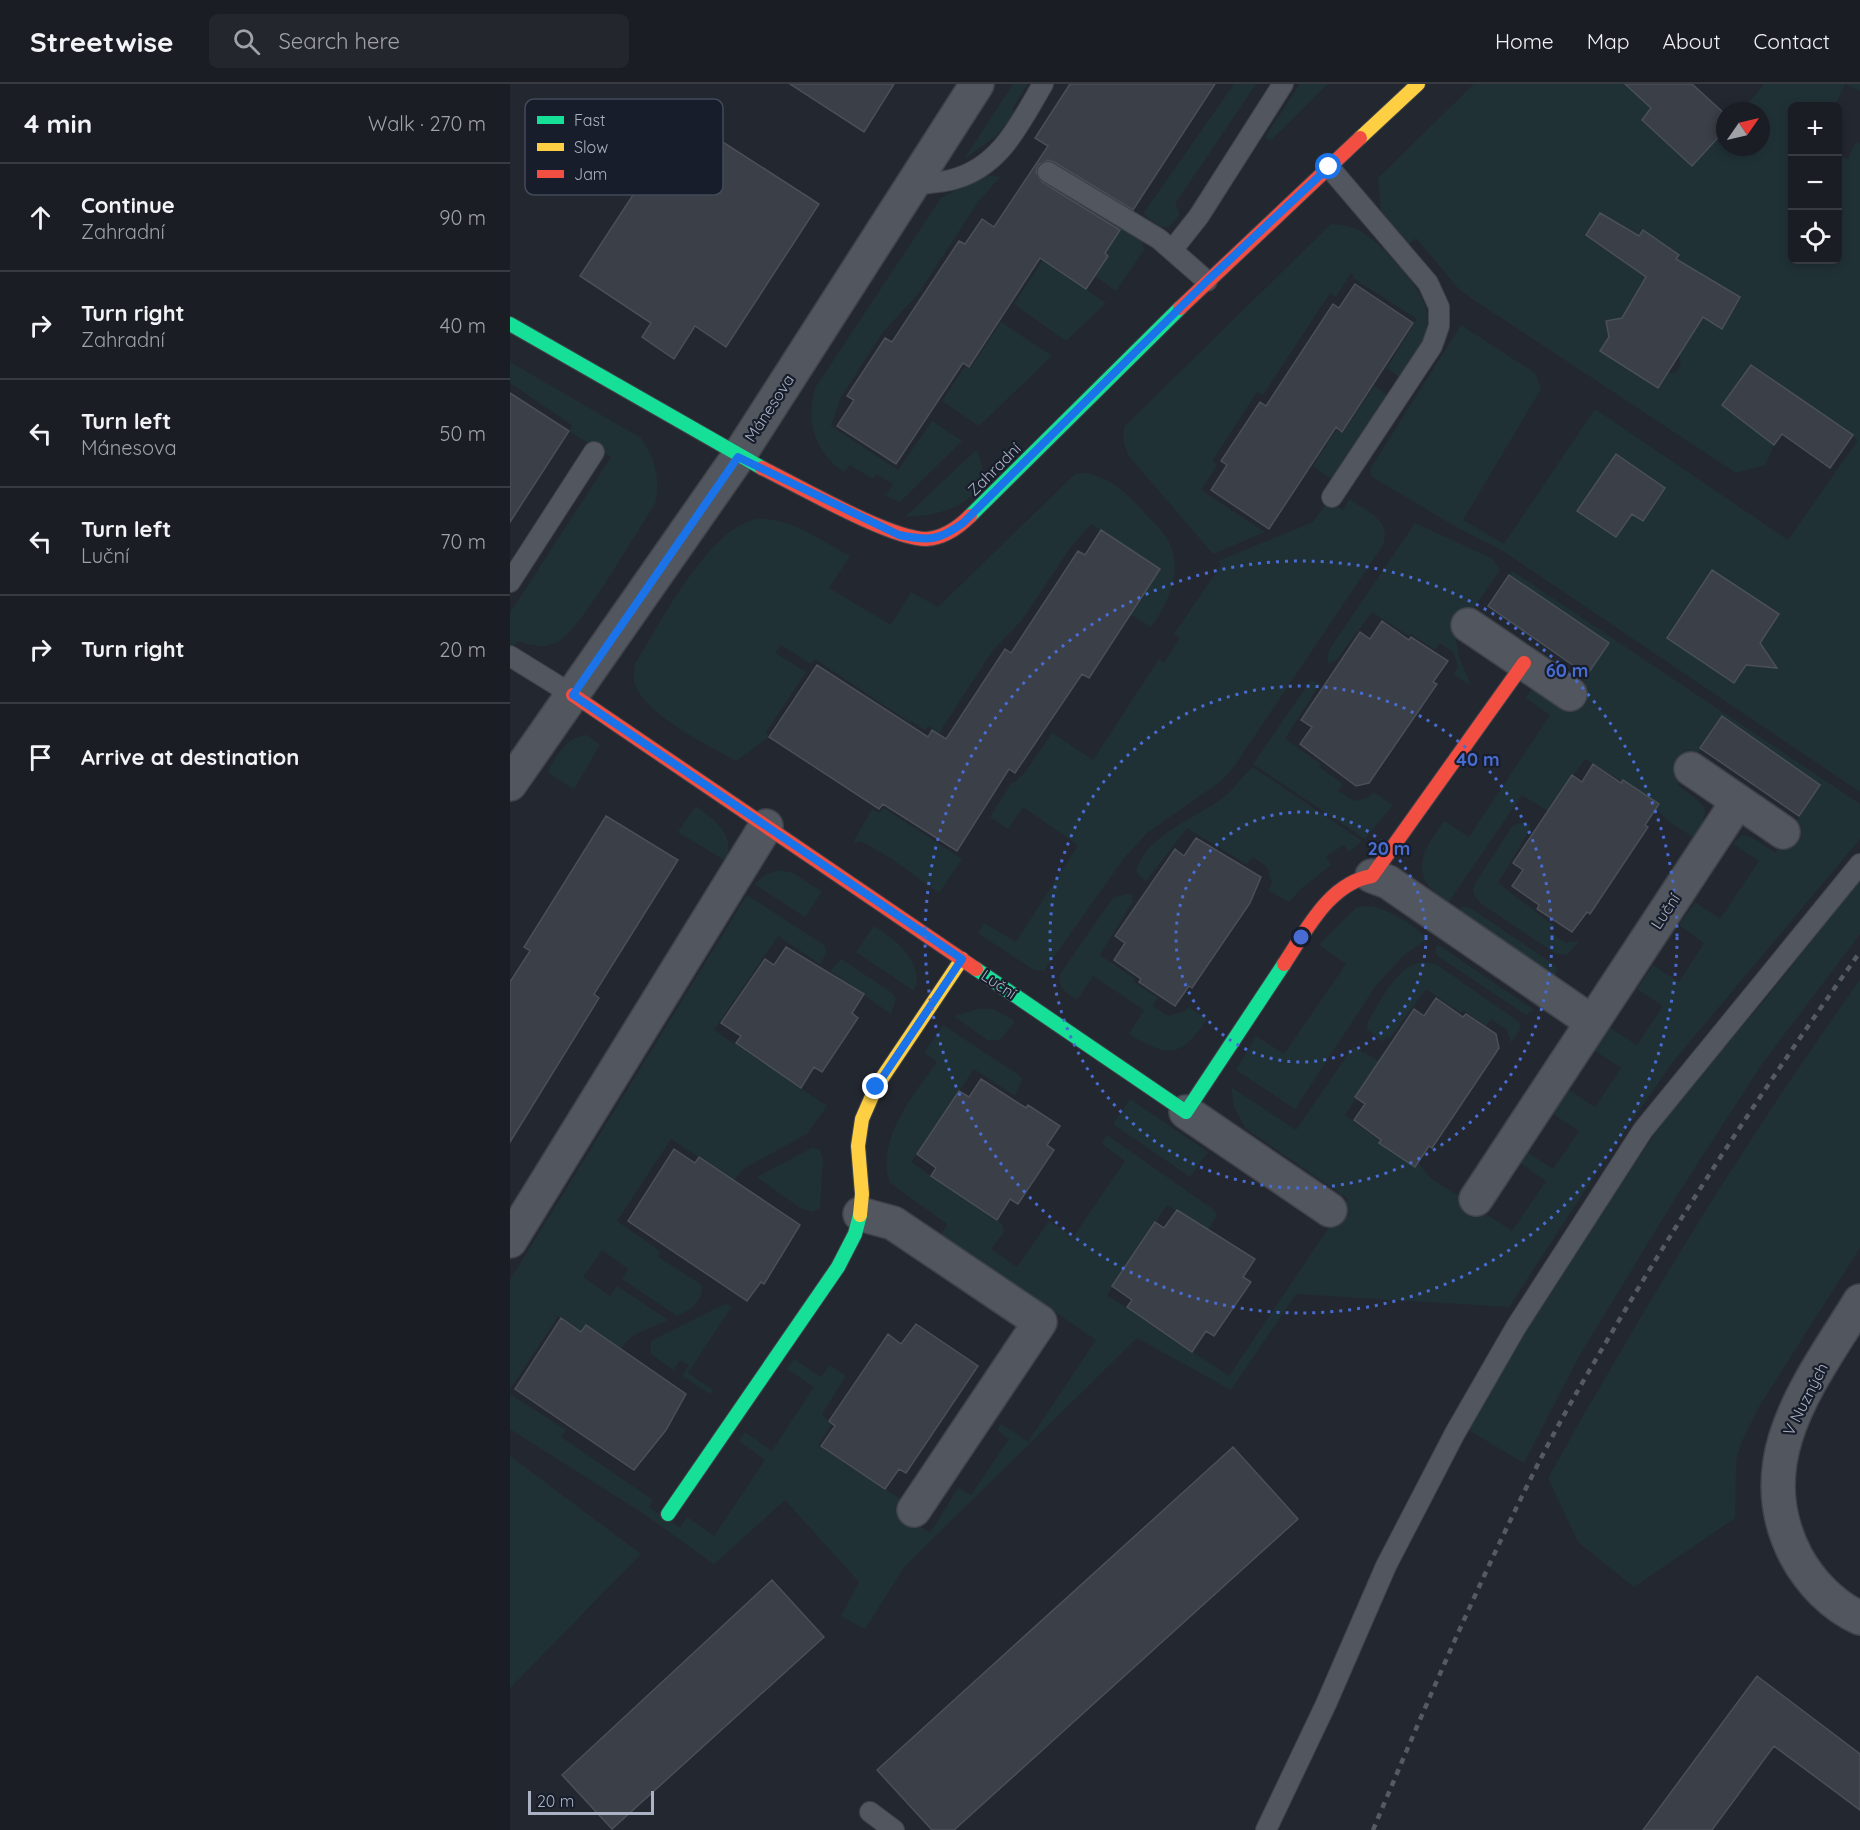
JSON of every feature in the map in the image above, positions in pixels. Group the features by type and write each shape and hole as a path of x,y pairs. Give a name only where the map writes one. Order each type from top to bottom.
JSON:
{"street":[{"name":"Mánesova","path":"510,784 738,457 977,84"},
{"name":"Zahradní","path":"510,324 738,457 899,535 926,541 945,536 963,523 1207,281 1418,84"},
{"path":"1468,625 1570,694"},
{"path":"1372,876 1524,663"},
{"name":"Luční","path":"573,695 1330,1210"},
{"path":"1691,769 1783,832"},
{"name":"Luční","path":"1476,1199 1738,801"},
{"path":"510,1241 766,826"},
{"path":"1186,1112 1315,918 1341,889 1359,877 1372,876 1388,882 1592,1022"},
{"path":"668,1514 838,1267 855,1234 861,1214 862,1194 858,1146 862,1119 876,1087 962,959"},
{"path":"861,1214 893,1223 1040,1323 914,1510"},
{"name":"V Nuzných","path":"1860,1301 1808,1386 1787,1430 1780,1452 1777,1479 1779,1509 1787,1538 1804,1571 1830,1599 1860,1618"}],"lane":[{"path":"912,185 955,179 989,162 1012,139 1042,84"},
{"path":"1173,249 1199,216 1283,84"},
{"path":"1329,167 1428,283 1439,307 1439,326 1432,346 1404,392 1332,497"},
{"path":"1048,172 1173,249 1207,281"},
{"path":"510,582 594,452"},
{"path":"510,656 573,695"},
{"path":"1266,1830 1326,1704 1386,1566 1455,1433 1516,1328 1642,1130 1860,864"},
{"path":"870,1812 894,1830"}],"shaded area":[{"path":"1013,84 1028,84 1012,109 1015,113 996,136 964,159"},
{"path":"1234,84 1256,84 1175,204 1180,214 1169,227 1161,227 1143,214"},
{"path":"1300,84 1328,84 1270,141 1265,137"},
{"path":"1474,84 1625,84 1651,108 1642,120 1692,166 1716,140 1716,156 1770,156 1770,102 1749,102 1764,84 1845,84 1837,102 1788,102 1788,264 1842,264 1842,156 1848,159 1856,142 1860,144 1860,792 1503,551 1458,528 1372,477 1370,469 1461,325 1535,373 1541,389 1463,520 1504,544 1595,409 1788,540 1858,440 1751,365 1722,405 1774,445 1765,465 1736,473 1471,298 1458,288 1416,238 1408,245 1381,210 1378,178","holes":["1721,285 1740,297 1722,328 1703,317","1630,304 1688,342 1679,355 1681,364 1676,372 1667,374 1658,388 1609,337 1612,320 1622,318","1616,454 1665,488 1643,521 1632,514 1616,537 1578,511","1712,570 1779,614 1760,643 1768,655 1746,665 1734,683 1667,638"]},
{"path":"1845,84 1860,84 1860,91"},
{"path":"986,175 1000,177 978,202 918,294 883,332 841,397 831,426 898,470 932,421 962,441 900,502 886,496 893,484 876,474 873,479 850,465 844,472 826,455 819,445 812,424 812,400 815,388 941,198"},
{"path":"1098,215 1141,238 1144,250 1116,291 1095,276 1108,255 1069,230 1087,217"},
{"path":"1331,224 1351,227 1362,232 1371,238 1403,271 1421,297 1426,309 1428,319 1425,335 1418,350 1399,377 1387,368 1417,319 1353,278 1354,275 1351,273 1336,297 1330,293 1263,395 1257,392 1212,461 1217,465 1201,490 1265,532 1213,554 1128,455 1123,440 1124,427"},
{"path":"1043,260 1106,303 1066,341 1014,304"},
{"path":"1001,322 1052,356 979,426 942,401 965,366 970,369"},
{"path":"510,362 641,438 653,462 657,486 655,504 594,599 569,633 559,641 544,646 518,641 510,651 510,613 611,457 569,431 572,425 510,383"},
{"path":"1374,386 1389,396 1333,480 1313,466 1336,430 1343,433"},
{"path":"976,450 982,466 981,480 975,492 952,508 921,516 906,516"},
{"path":"1086,473 1111,483 1124,492 1168,540 1175,563 1172,585 1164,607 1151,627 1130,614 1159,569 1091,524 1070,548 1022,620 993,650 939,733 929,726 925,730 912,721 911,723 815,659 811,664 781,645 775,653 806,672 766,732 769,737 736,761 663,717 640,694 634,682 635,664 674,599 709,552 728,534 747,522 766,519 788,524 810,533 850,556 829,588 891,625 911,592 938,607 1075,474"},
{"path":"1349,499 1370,512 1381,523 1385,536 1383,545 1231,771 1221,781 1147,833 1124,858 1044,971 1034,970 978,933 984,923 1016,942 1078,845 1023,807 1008,829 990,817 1012,782 1014,783 1026,771 1052,733 1093,760 1159,659 1164,663 1180,638 1174,634 1221,565 1218,561 1313,522 1328,501 1343,510"},
{"path":"1415,523 1493,559 1500,570 1455,635 1459,657 1471,686 1453,674 1458,667 1454,653 1440,643 1435,650 1372,612 1335,662 1332,661 1329,664 1327,661 1329,650"},
{"path":"1512,571 1860,804 1860,839 1672,1063 1606,1158 1509,1307 1296,1294 1231,1390 1137,1338 905,1566 865,1629 841,1616 859,1582 785,1500 714,1564 644,1514 510,1429 510,1394 566,1430 561,1437 653,1500 649,1507 680,1528 687,1517 714,1536 765,1460 739,1441 745,1432 772,1451 814,1387 787,1369 794,1359 821,1377 830,1365 846,1376 822,1414 831,1425 818,1446 899,1498 902,1503 897,1511 930,1533 958,1488 971,1495 1009,1439 997,1430 1001,1424 1028,1442 1096,1340 941,1234 947,1224 890,1183 887,1167 892,1134 908,1103 937,1062 925,1053 943,1025 1022,1079 1015,1096 974,1069 911,1162 1002,1224 1004,1232 991,1249 1017,1267 1049,1221 1073,1237 1125,1161 1102,1144 1107,1135 1214,1210 1217,1215 1208,1230 1167,1205 1107,1295 1229,1376 1348,1199 1245,1128 1234,1107 1231,1087 1296,1130 1353,1047 1379,1061 1345,1115 1409,1163 1418,1162 1429,1177 1512,1231 1546,1181 1520,1163 1527,1152 1553,1169 1579,1131 1553,1114 1569,1090 1595,1107 1621,1068 1595,1051 1610,1028 1637,1045 1663,1006 1637,989 1653,965 1679,982 1704,943 1679,925 1695,902 1720,919 1759,861 1733,844 1742,835 1751,837 1775,853 1820,785 1721,717 1677,785 1700,802 1705,812 1693,837 1664,817 1653,800 1585,759 1548,811 1522,795 1448,903 1427,884 1423,874 1424,855 1429,844 1444,821 1469,837 1550,715 1526,698 1532,688 1567,705 1609,643 1509,575"},
{"path":"1311,680 1320,684 1285,739 1321,764 1319,767 1343,784 1338,791 1354,801 1368,798 1373,792 1393,805 1365,839 1253,764"},
{"path":"587,735 600,745 574,789 547,772 568,743 579,736"},
{"path":"1253,767 1362,841 1349,852 1344,845 1326,856 1331,865 1302,888 1289,902 1268,890 1272,883 1267,867 1253,857 1246,864 1187,828 1146,881 1136,872 1150,847 1161,837 1224,797"},
{"path":"696,806 717,823 726,836 728,851 726,861 678,832"},
{"path":"884,808 962,859 939,893 892,859 861,841 852,844 872,809 879,813"},
{"path":"1525,822 1530,824 1530,829 1498,883 1553,925 1549,932 1566,943 1579,941 1567,955 1556,954 1480,903 1473,892 1474,885 1513,825"},
{"path":"779,870 793,873 822,892 805,917 754,884 765,875"},
{"path":"1860,880 1860,934 1762,1064 1676,1197 1578,1358 1524,1463 1468,1430 1546,1295 1676,1102 1764,1001"},
{"path":"1128,894 1133,896 1131,899 1133,901 1100,955 1158,998 1153,1006 1168,1016 1185,1011 1188,1007 1207,1019 1189,1041 1172,1050 1154,1047 1129,1034 1144,1010 1093,976 1077,1000 1064,990 1060,983 1060,974 1110,902 1115,897"},
{"path":"747,895 824,945 827,952 820,964 778,936 714,1030 827,1106 807,1134 743,1169 734,1180 671,1139 617,1221 660,1251 658,1257 702,1285 698,1301 677,1316 622,1279 628,1269 602,1250 583,1277 610,1296 617,1286 668,1320 635,1335 624,1344 621,1350 586,1325 581,1332 554,1314 557,1318 510,1389 510,1280"},
{"path":"1366,906 1391,913 1428,938 1403,956 1375,987 1295,1109 1236,1070 1256,1036 1284,1054 1346,964 1319,945 1356,908"},
{"path":"1463,907 1470,908 1555,965 1557,971 1554,976 1458,910"},
{"path":"874,926 899,945 912,962 917,981 914,991 856,952"},
{"path":"1437,944 1534,1010 1526,1015 1439,957 1435,952"},
{"path":"841,959 891,992 896,999 891,1014 830,971"},
{"path":"1422,962 1436,964 1519,1022 1521,1028 1511,1043 1507,1030 1491,1019 1486,1026 1464,1011 1461,1013 1426,989 1390,1038 1386,1037 1383,1042 1367,1029 1368,1022 1396,978 1412,965"},
{"path":"1860,980 1860,1248 1760,1405 1741,1443 1736,1461 1735,1518 1634,1587 1578,1542 1548,1478 1697,1225 1776,1101"},
{"path":"979,1009 993,1009 1015,1021 1000,1040 987,1040 954,1016"},
{"path":"1130,1099 1208,1152 1190,1177 1113,1124"},
{"path":"812,1148 819,1149 823,1159 820,1208 813,1212 800,1208 757,1177"},
{"path":"725,1304 732,1306 688,1373 713,1390 710,1394 682,1376 689,1365 680,1360 673,1370 651,1354 651,1341"},
{"path":"510,1456 641,1554 510,1688"}],"building":[{"path":"790,84 894,84 864,132"},
{"path":"1070,84 1215,84 1133,210 1054,162 1048,160 1038,165 1036,172 1042,182 1120,230 1105,253 1108,256 1086,289 1040,258 969,367 963,363 896,464 837,426 854,400 847,396 885,338 892,342 959,241 965,244 982,219 994,227 1048,146 1035,138"},
{"path":"1625,84 1692,84 1716,106 1716,140 1692,166 1642,120 1651,108"},
{"path":"723,142 819,204 726,347 695,326 674,359 642,337 651,323 580,276 633,195 723,195"},
{"path":"1600,213 1639,236 1643,230 1679,255 1676,259 1740,297 1722,329 1703,317 1658,388 1600,351 1609,337 1606,321 1622,318 1646,277 1586,235"},
{"path":"1355,284 1413,323 1342,432 1336,427 1269,529 1211,490 1227,465 1221,461 1260,402 1266,406 1333,304 1339,308"},
{"path":"1751,365 1853,435 1830,468 1782,434 1774,445 1722,405"},
{"path":"510,393 569,431 510,522"},
{"path":"1616,454 1665,488 1643,521 1632,514 1616,537 1577,511"},
{"path":"1101,530 1160,569 1089,678 1082,674 1015,773 1009,769 957,851 883,804 879,809 769,737 817,665 928,737 932,730 946,739 1005,649 1011,653 1078,551 1085,555"},
{"path":"1712,570 1779,614 1760,643 1777,668 1746,665 1734,683 1667,638"},
{"path":"1509,575 1609,643 1587,675 1488,606"},
{"path":"1382,621 1409,640 1411,637 1448,661 1433,682 1437,684 1369,783 1356,786 1300,744 1312,727 1301,720 1360,632 1370,639"},
{"path":"1722,716 1820,785 1799,816 1700,748"},
{"path":"1593,764 1621,783 1623,780 1659,804 1645,825 1648,827 1590,914 1587,912 1572,932 1537,909 1539,905 1512,886 1523,870 1513,863 1572,775 1582,782"},
{"path":"606,816 678,860 594,994 599,998 510,1142 510,982 530,951 524,947"},
{"path":"1196,838 1261,877 1250,903 1192,988 1189,986 1175,1006 1139,982 1141,979 1114,960 1125,943 1115,936 1175,849 1184,856"},
{"path":"786,947 864,994 852,1013 858,1018 822,1072 814,1067 801,1088 736,1043 741,1036 721,1023 765,959 774,965"},
{"path":"1436,998 1463,1017 1466,1014 1496,1034 1499,1048 1432,1148 1429,1146 1415,1167 1379,1143 1381,1140 1354,1120 1365,1104 1355,1097 1414,1009 1424,1016"},
{"path":"981,1079 1026,1108 1028,1105 1060,1126 1047,1145 1054,1150 1018,1204 1010,1199 997,1220 931,1176 936,1168 917,1154 959,1091 969,1097"},
{"path":"674,1149 695,1163 699,1157 800,1225 764,1284 761,1282 747,1301 628,1221"},
{"path":"1177,1210 1255,1259 1243,1277 1251,1282 1214,1336 1206,1331 1192,1352 1127,1307 1132,1300 1112,1286 1155,1222 1164,1228"},
{"path":"561,1318 581,1332 586,1325 686,1394 666,1430 634,1470 515,1389"},
{"path":"916,1324 978,1366 906,1473 899,1469 885,1489 821,1446 835,1426 829,1421 888,1334 901,1344"},
{"path":"1233,1447 1298,1519 954,1830 932,1830 877,1770"},
{"path":"772,1580 824,1637 612,1829 562,1775"},
{"path":"1757,1676 1860,1754 1860,1810 1774,1746 1712,1830 1643,1830"}],"railway":[{"path":"1373,1830 1471,1604 1513,1514 1567,1410 1709,1174 1860,952"}],"traffic: fast":[{"path":"970,516 1180,308"},
{"path":"510,324 762,468"},
{"path":"976,969 1186,1112 1284,964"},
{"path":"668,1514 838,1267 855,1234 860,1215"}],"traffic: slow":[{"path":"1360,138 1418,84"},
{"path":"860,1215 862,1194 858,1146 862,1119 876,1087 962,959"}],"traffic: jam":[{"path":"1180,308 1360,138"},
{"path":"762,468 868,521 910,537 926,539 939,537 956,528 970,516"},
{"path":"1284,964 1310,924 1331,898 1357,880 1372,876 1524,663"},
{"path":"573,695 976,969"}],"route":[{"path":"876,1087 962,959 573,695 738,457 899,535 926,541 945,536 963,523 1207,281 1329,167"}]}
